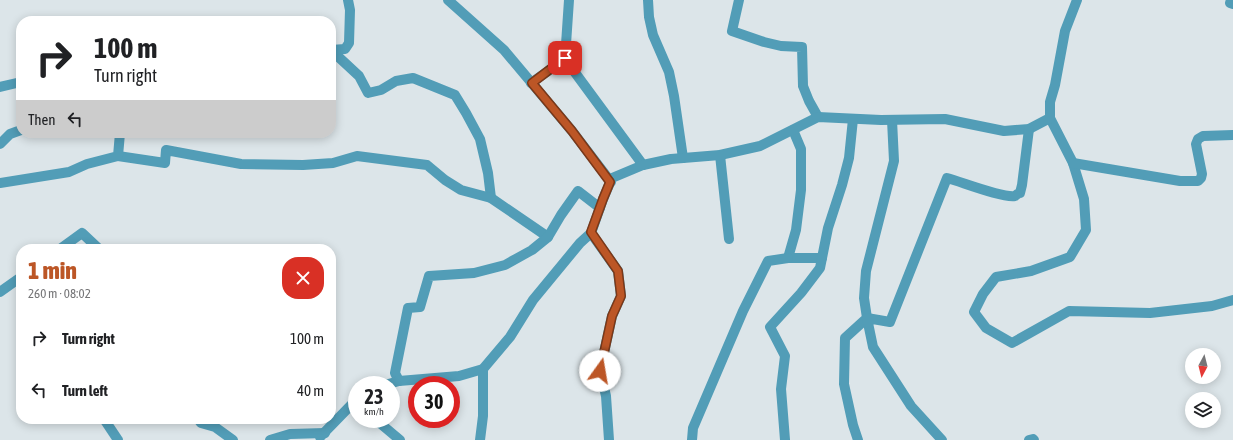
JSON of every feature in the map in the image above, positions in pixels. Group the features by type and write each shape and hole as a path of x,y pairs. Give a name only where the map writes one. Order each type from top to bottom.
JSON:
{"street":[{"path":"336,49 345,48 349,43 350,10 348,0"},
{"path":"448,0 504,50 572,131 610,182"},
{"path":"569,0 565,58 643,165"},
{"path":"648,0 649,17 653,35 670,72 683,158"},
{"path":"739,0 732,31 781,46 802,47 804,86 809,101 818,118"},
{"path":"1077,0 1065,31 1055,85 1050,102 1050,118 1073,163 1084,199 1086,230 1070,257 1031,271 996,278 983,294 974,312 986,328 1012,342 1070,311 1150,313 1212,306 1233,300"},
{"path":"1231,0 1230,3 1233,4"},
{"path":"336,55 359,76 368,93 381,90 396,81 413,78 455,95 480,140 488,173 491,198"},
{"path":"532,83 565,58"},
{"path":"0,87 16,83"},
{"path":"400,381 459,376 483,369 510,337 533,300 580,243 591,232 612,178 643,165 671,159 720,155 760,146 818,118 892,120 945,119 1004,131 1029,129 1050,118"},
{"path":"785,440 781,389 785,356 770,327 806,287 820,268 828,228 842,186 849,158 853,119"},
{"path":"892,120 894,161 866,271 864,298 867,318 873,347 911,406 942,440"},
{"path":"867,318 890,322 947,178 984,190 1008,195 1016,196 1020,193 1029,129"},
{"path":"788,258 796,230 801,190 801,149 793,130"},
{"path":"0,144 10,134 16,132"},
{"path":"1073,163 1180,181 1198,181 1202,174 1196,144 1198,139 1203,136 1233,135"},
{"path":"118,156 120,138"},
{"path":"0,183 69,172 87,164 118,156 165,163 166,150 241,164 303,165 333,163 357,156 427,165 445,180 461,190 491,198 548,237"},
{"path":"720,155 729,239"},
{"path":"396,376 395,373 408,308 420,307 429,276 474,273 505,265 532,250 548,237 578,191 600,208"},
{"path":"591,232 618,271 621,296 612,316 600,371 606,396 609,440"},
{"path":"67,244 82,233 94,244"},
{"path":"692,440 693,428 743,311 768,261 788,258 822,258"},
{"path":"0,292 16,281"},
{"path":"858,440 853,425 844,384 845,338 867,318"},
{"path":"480,440 483,416 483,369"},
{"path":"336,422 348,409"},
{"path":"107,424 118,440"},
{"path":"204,424 215,427 233,440"},
{"path":"317,440 334,424"},
{"path":"386,428 400,440"},
{"path":"270,440 290,434 325,433"},
{"path":"1030,440 1034,440"}],"route":[{"path":"565,58 532,83 572,131 610,182 591,232 618,271 621,296 612,316 600,371"}]}
